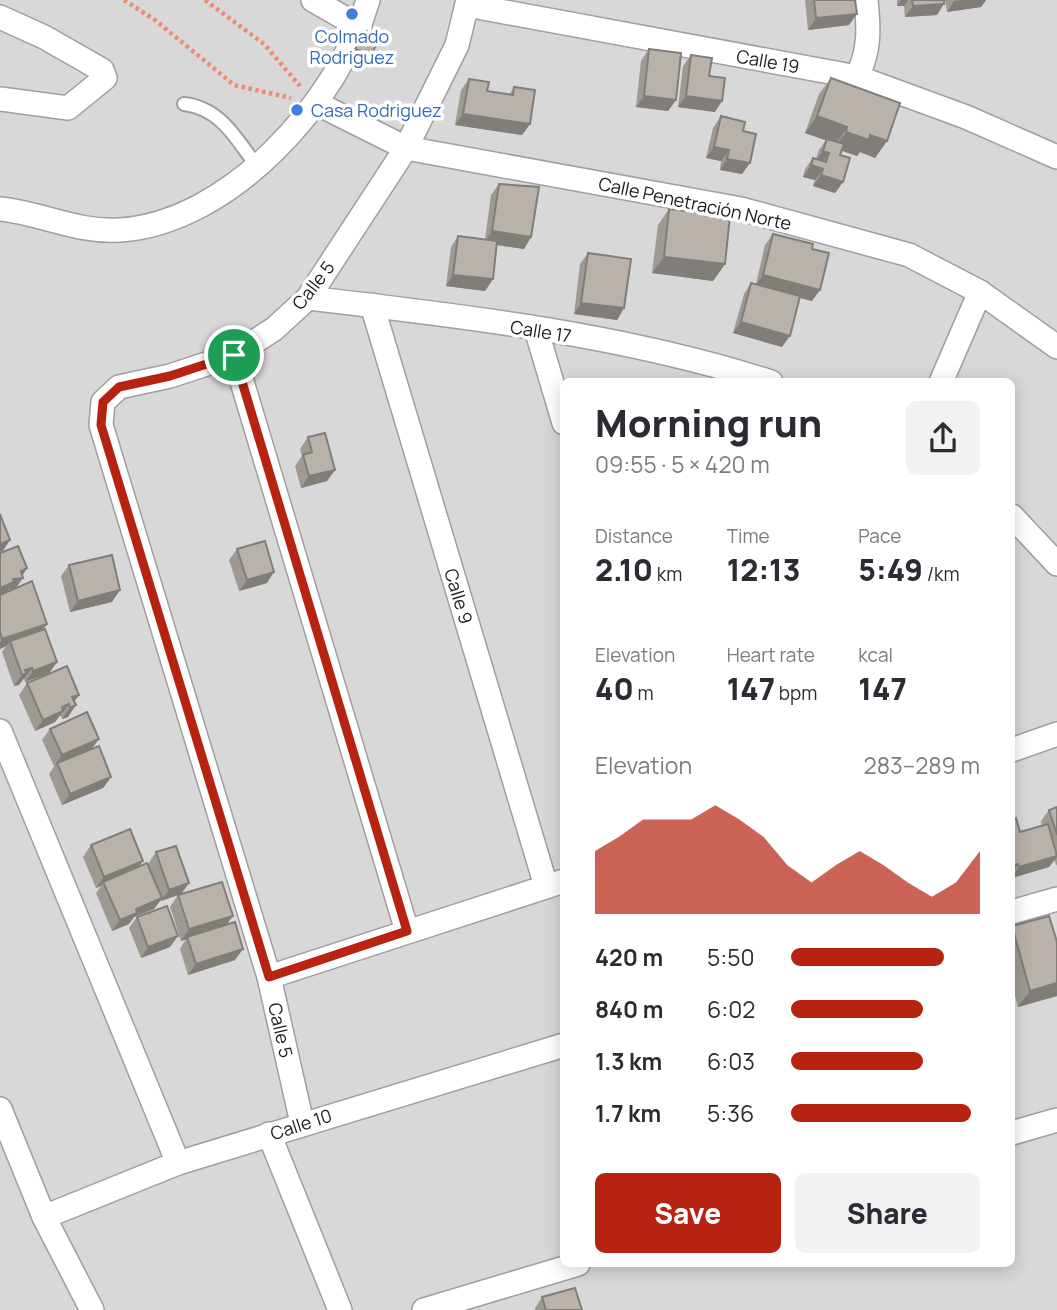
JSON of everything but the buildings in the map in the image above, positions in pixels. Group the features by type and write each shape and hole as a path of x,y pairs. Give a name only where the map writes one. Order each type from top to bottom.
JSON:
{"street":[{"path":"313,0 360,27"},
{"path":"0,209 18,211 78,228 120,230 186,214 258,168 316,103 360,27 368,0"},
{"path":"857,77 866,57 869,36 866,0"},
{"name":"Calle 19","path":"468,3 857,77 966,117 1057,157"},
{"name":"Calle 5","path":"302,1123 269,977 101,425 103,402 119,387 170,376 234,355 274,329 308,298 406,148 457,46 468,3"},
{"path":"0,18 44,37 102,70 105,78 68,108 0,99"},
{"name":"Calle Penetración Norte","path":"316,103 406,148 741,209 909,255 980,292 1057,347"},
{"path":"943,378 980,292"},
{"name":"Calle 17","path":"308,298 536,329 696,358 758,378"},
{"name":"Calle 9","path":"372,305 555,883"},
{"path":"536,329 560,410"},
{"path":"234,355 407,931"},
{"path":"696,358 702,378"},
{"path":"1015,519 1057,564"},
{"path":"0,731 178,1163"},
{"path":"1015,749 1057,734"},
{"path":"269,977 555,883"},
{"path":"1015,911 1057,899"},
{"name":"Calle 10","path":"44,1217 178,1163 560,1046"},
{"path":"0,1109 44,1217 92,1310"},
{"path":"1015,1132 1057,1120"},
{"path":"270,1134 340,1310"},
{"path":"424,1310 568,1267"}],"lane":[{"path":"184,104 202,106 215,114 258,168"}],"path":[{"path":"124,0 155,20 234,85 316,103"},
{"path":"205,0 264,44 316,103"}],"shaded area":[{"path":"0,0 1057,0 1057,1310 0,1310"}],"place":[{"name":"Colmado Rodriguez","path":"352,14"},
{"name":"Casa Rodriguez","path":"297,110"}],"route":[{"path":"234,355 407,931 269,977 101,425 103,402 119,387 170,376 234,355"}]}
